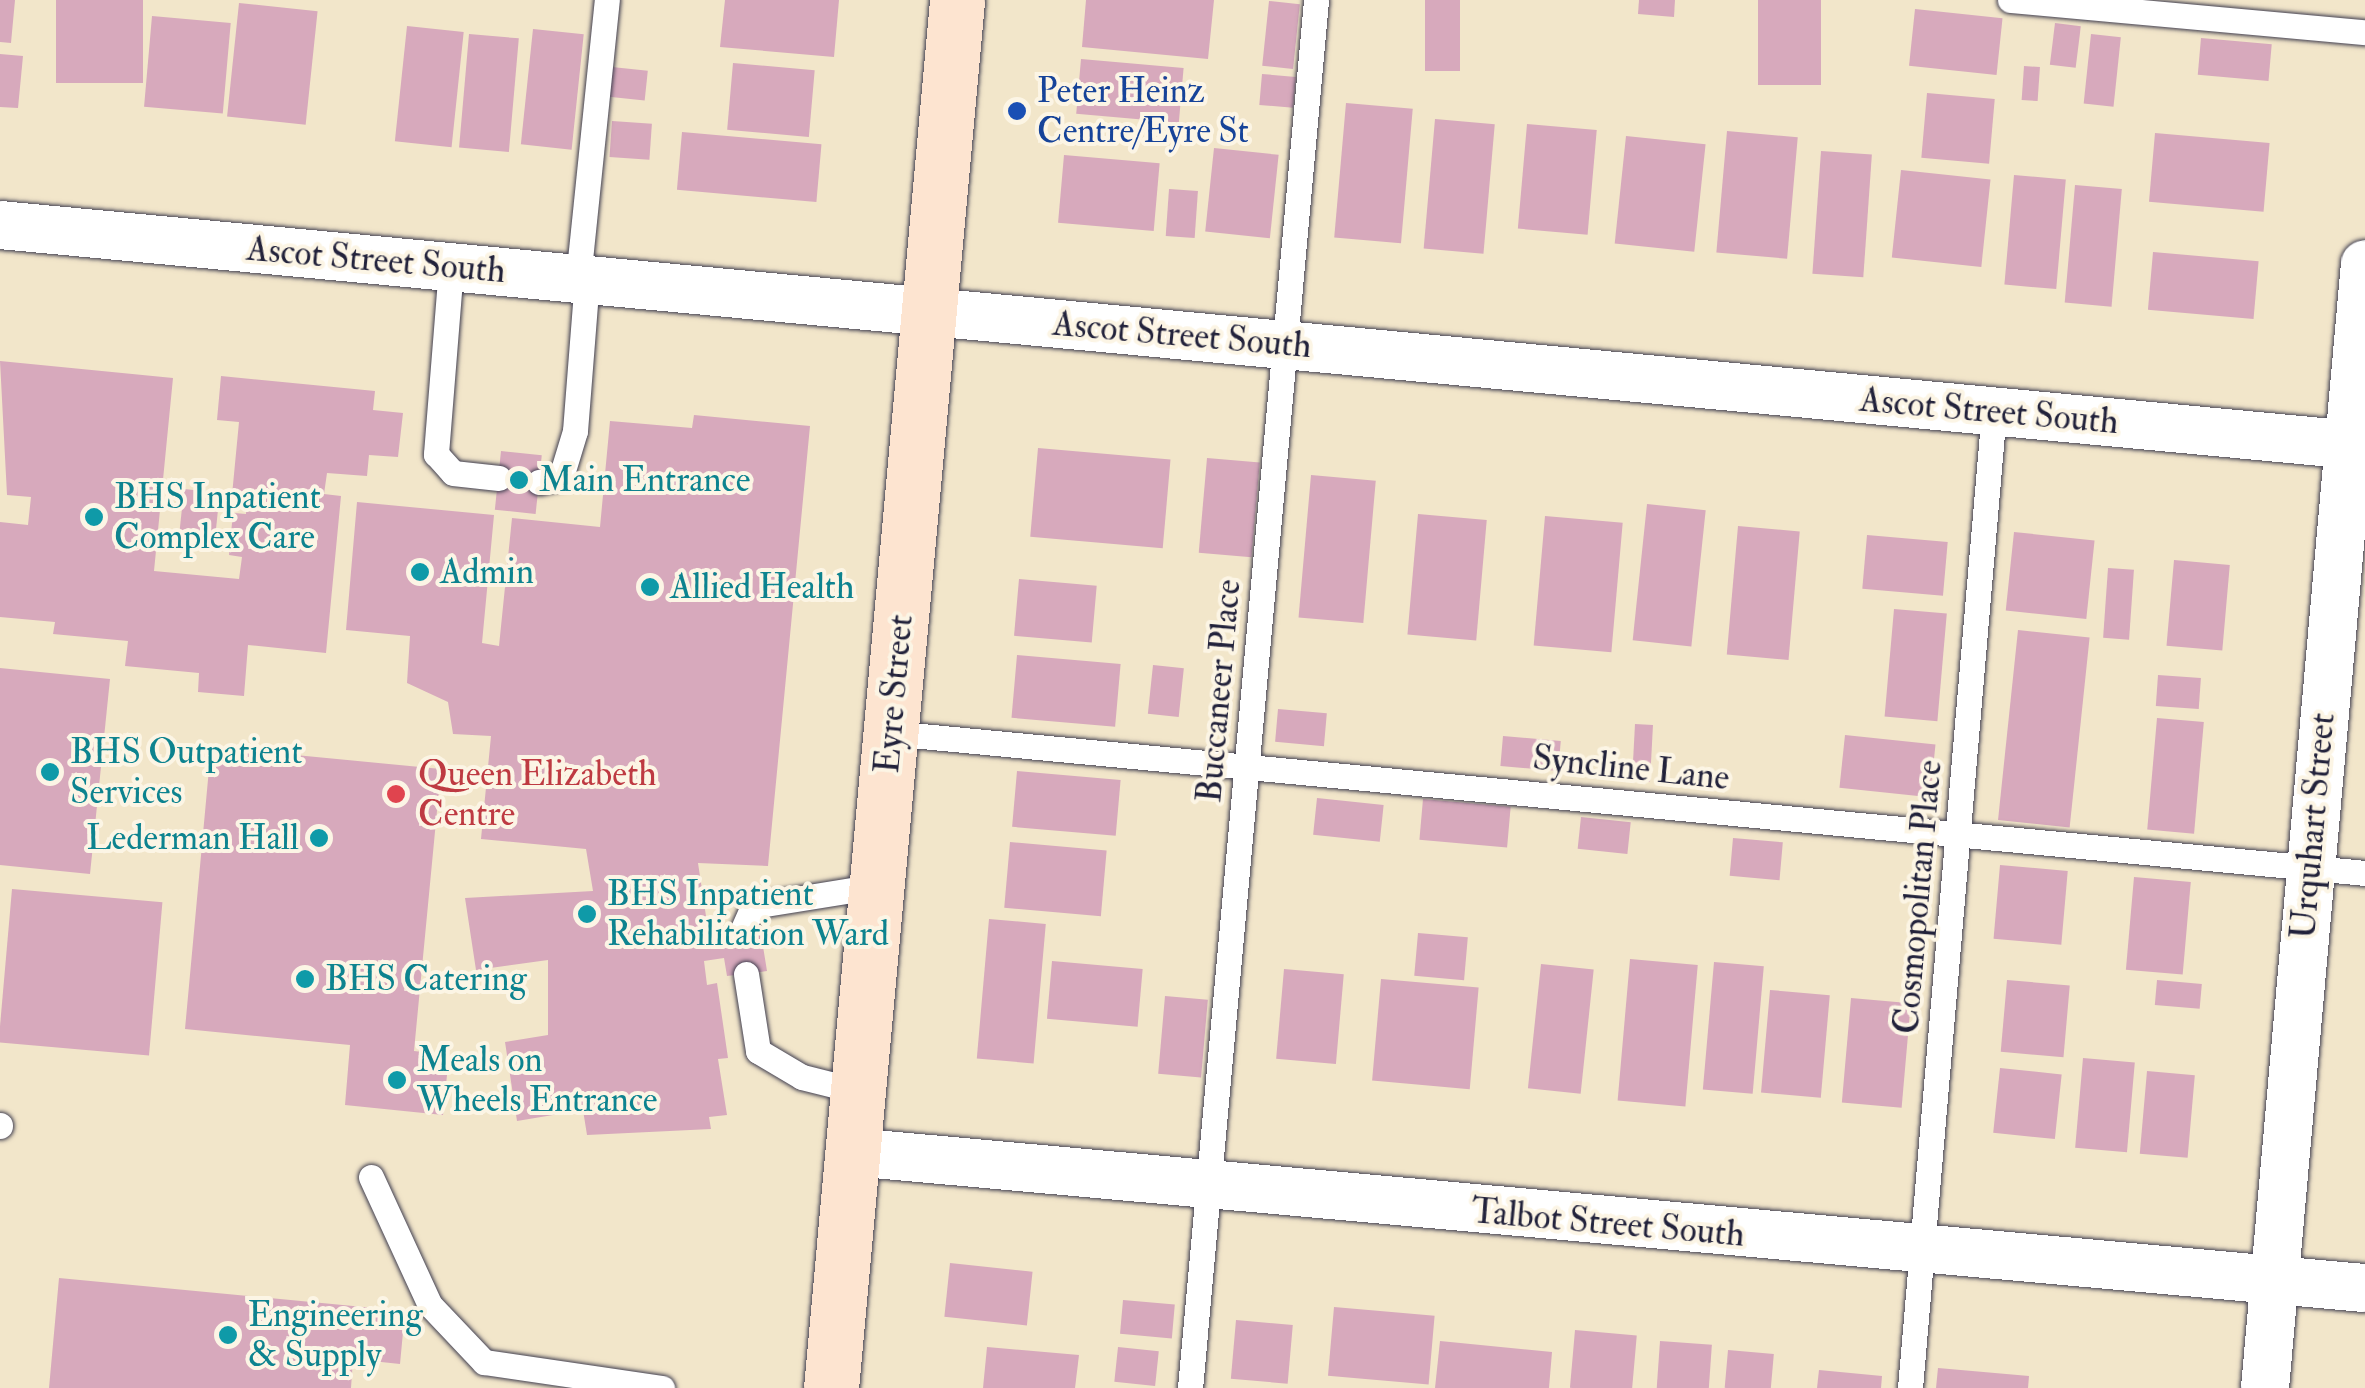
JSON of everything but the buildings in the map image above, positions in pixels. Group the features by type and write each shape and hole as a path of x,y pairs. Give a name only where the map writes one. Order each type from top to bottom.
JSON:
{"main road":[{"name":"Eyre Street","path":"831,1388 957,0"}],"street":[{"name":"Ascot Street South","path":"0,225 2357,445"},
{"name":"Urquhart Street","path":"2265,1388 2309,868 2357,445 2365,264"},
{"name":"Talbot Street South","path":"852,1152 1923,1252 2365,1288"}],"lane":[{"path":"539,482 561,476 575,431 582,279 607,0"},
{"name":"Buccaneer Place","path":"1190,1388 1316,0"},
{"path":"2010,0 2365,32"},
{"path":"452,267 436,454 454,473 499,478"},
{"name":"Cosmopolitan Place","path":"1910,1388 1994,411"},
{"name":"Syncline Lane","path":"890,734 1248,764 2365,873"},
{"path":"742,931 753,906 877,886"},
{"path":"746,974 758,1051 802,1077 858,1091"},
{"path":"371,1178 430,1305 484,1362 662,1388"}],"place":[{"name":"Peter Heinz Centre/Eyre St","path":"1017,111"},
{"name":"Main Entrance","path":"519,480"},
{"name":"BHS Inpatient Complex Care","path":"94,517"},
{"name":"Admin","path":"420,572"},
{"name":"Allied Health","path":"650,587"},
{"name":"BHS Outpatient Services","path":"50,772"},
{"name":"Queen Elizabeth Centre","path":"396,794"},
{"name":"Lederman Hall","path":"319,838"},
{"name":"BHS Inpatient Rehabilitation Ward","path":"587,914"},
{"name":"BHS Catering","path":"305,979"},
{"name":"Meals on Wheels Entrance","path":"397,1080"},
{"name":"Engineering & Supply","path":"228,1335"}]}
